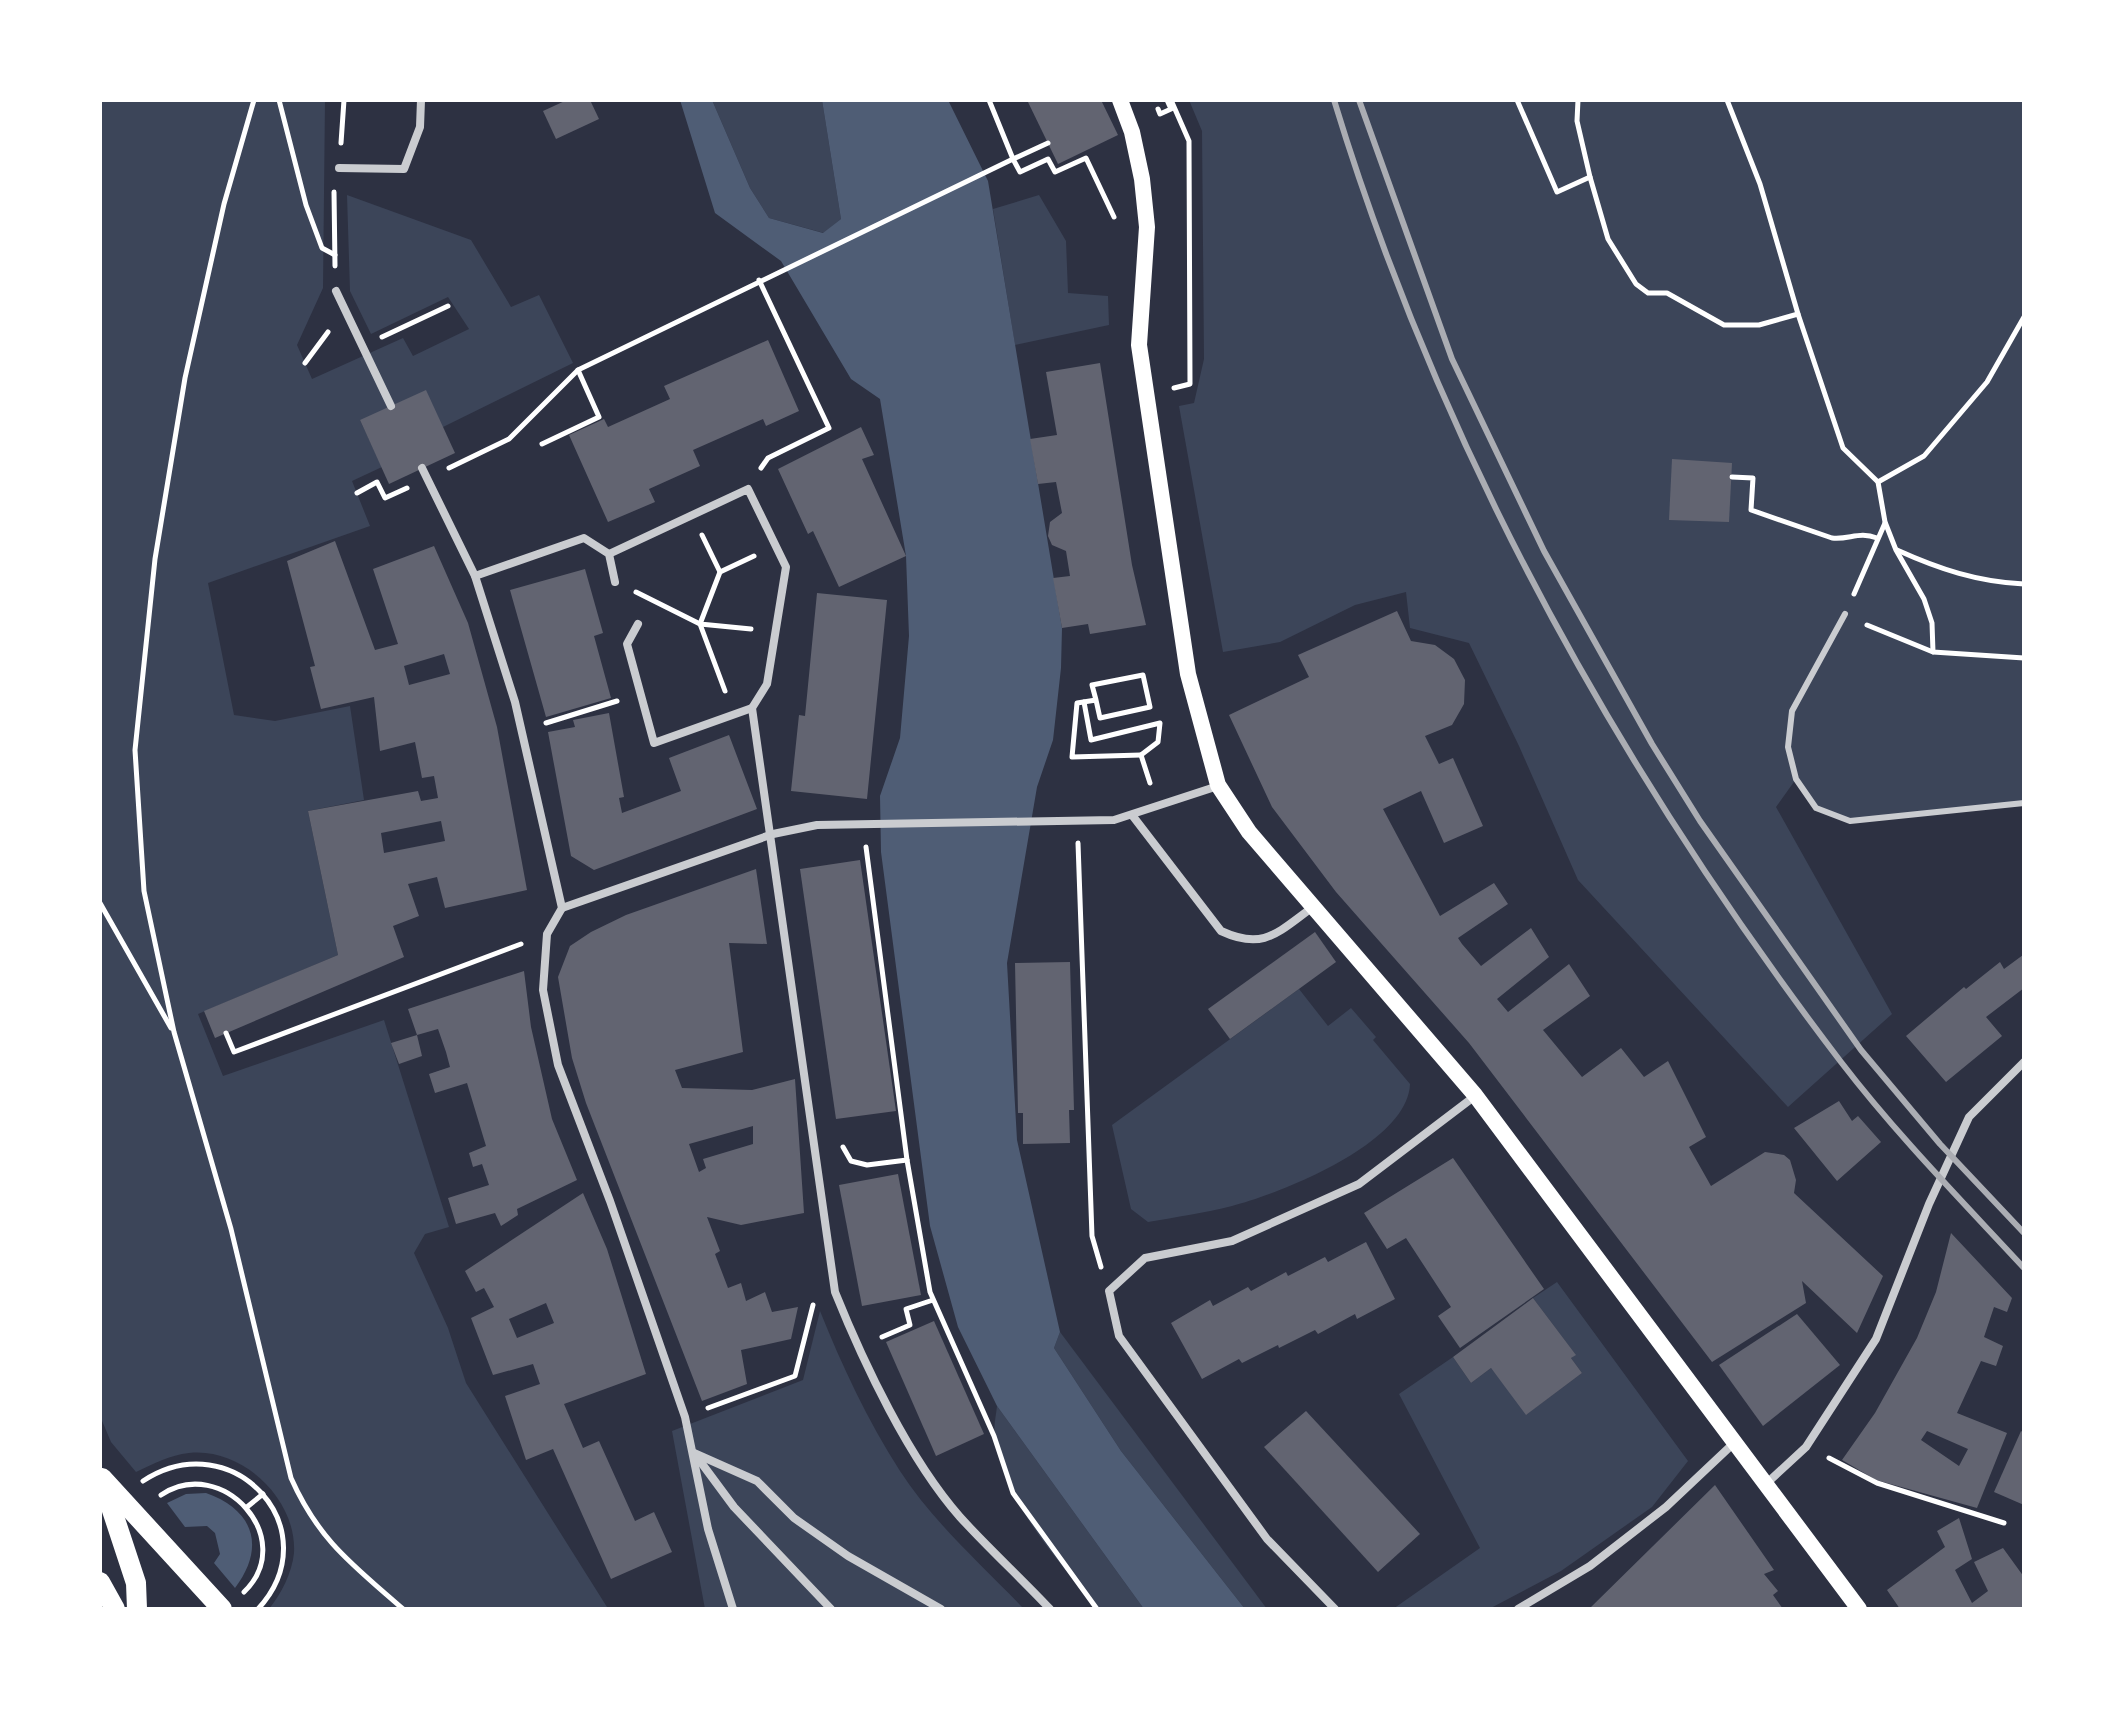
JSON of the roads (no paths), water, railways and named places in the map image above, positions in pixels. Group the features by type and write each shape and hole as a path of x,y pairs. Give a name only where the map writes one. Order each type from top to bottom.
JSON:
{"main road":[{"path":"1120,100 1136,148 1147,227 1139,345 1188,674 1218,785 1249,832 1475,1095 1859,1609"},
{"path":"101,1476 229,1604"},
{"path":"101,1476 136,1583 137,1609"},
{"path":"100,1582 115,1609"}],"street":[{"path":"339,168 404,169 420,127 421,100"},
{"path":"336,291 391,406"},
{"path":"422,468 475,576 515,702 562,908"},
{"path":"609,554 748,489 786,567 767,684 752,708 654,743 627,644 638,624"},
{"path":"475,576 584,538 609,554 615,582"},
{"path":"752,708 773,834 835,1292 857,1347 930,1477 959,1516 1050,1609"},
{"path":"733,1609 708,1529 685,1417 610,1201 558,1065 543,990 547,934 562,908 773,834 817,825 1114,820 1218,785"},
{"path":"1132,815 1221,931 1243,941 1266,939 1313,906"},
{"path":"1767,1483 1806,1447 1876,1339 1929,1204 1969,1117 2024,1062"},
{"path":"1335,1609 1267,1539 1119,1336 1109,1291 1145,1258 1232,1241 1359,1184 1475,1095"},
{"path":"1518,1609 1590,1566 1666,1507 1736,1442"},
{"path":"694,1453 734,1507 831,1609"},
{"path":"694,1453 757,1481 794,1518 848,1556 941,1609"}],"lane":[{"path":"1845,614 1792,711 1788,747 1796,779 1816,808 1850,821 2024,803"}],"railway":[{"path":"1334,100 1377,230 1427,357 1483,482 1544,604 1611,722 1683,838 1760,952 1841,1062 1907,1142 2024,1268"},
{"path":"1359,100 1452,359 1544,551 1652,744 1700,821 1861,1050 1940,1144 2024,1233"}]}
